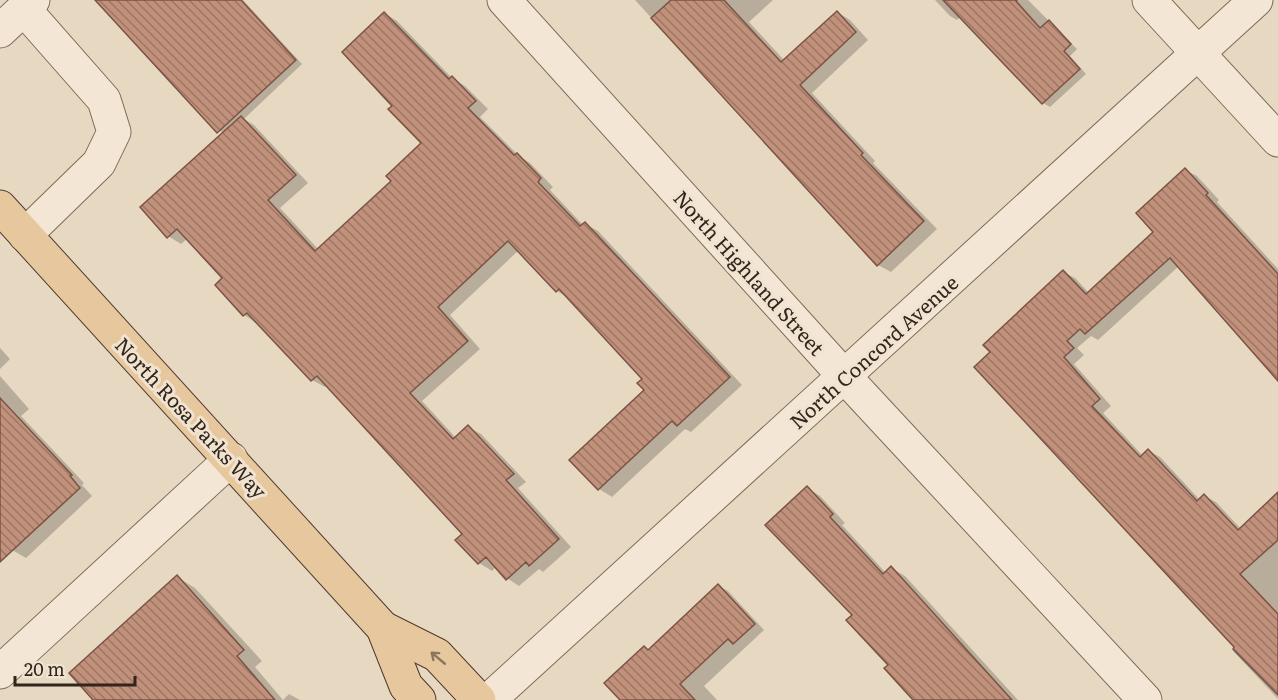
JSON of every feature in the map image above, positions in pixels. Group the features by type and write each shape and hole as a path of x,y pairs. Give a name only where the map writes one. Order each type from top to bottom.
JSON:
{"main road":[{"name":"North Rosa Parks Way","path":"0,207 383,628 406,686 419,700"},
{"name":"North Rosa Parks Way","path":"383,628 437,655 479,700"}],"street":[{"name":"North Highland Street","path":"504,0 845,377 1145,700"},
{"path":"1149,0 1278,140"},
{"name":"North Concord Avenue","path":"489,700 1256,0"},
{"path":"0,31 29,4 104,100 114,132 99,163 25,236"},
{"path":"0,672 231,459"}],"building":[{"path":"95,0 241,0 296,60 217,133"},
{"path":"671,0 724,0 781,62 837,11 856,32 800,85 863,153 861,155 924,221 877,266 651,18"},
{"path":"943,0 1017,0 1040,28 1049,20 1071,44 1064,51 1080,69 1042,104"},
{"path":"384,12 449,79 452,76 476,101 468,108 514,155 517,153 541,178 538,182 580,226 585,222 730,377 677,426 672,421 598,490 569,460 644,390 637,383 642,379 559,289 556,292 508,241 438,307 468,341 410,393 453,439 468,425 514,474 506,480 559,539 529,566 526,562 506,580 486,557 478,564 455,540 462,534 317,376 311,381 247,313 243,316 215,285 222,278 177,229 167,238 140,207 241,116 296,175 268,200 315,251 391,181 386,176 421,143 388,109 392,106 342,52"},
{"path":"1185,168 1208,193 1206,195 1278,274 1278,381 1170,258 1085,334 1080,329 1067,341 1074,348 1064,357 1100,399 1092,406 1140,457 1148,449 1197,501 1204,494 1238,530 1278,492 1278,540 1240,574 1278,614 1278,695 974,367 990,352 983,345 1063,270 1086,294 1153,232 1136,213"},
{"path":"0,398 72,475 70,476 80,488 0,562"},
{"path":"807,486 833,514 830,517 883,574 891,566 1012,700 913,700 884,668 888,665 846,620 852,615 765,525"},
{"path":"177,575 244,650 237,656 275,700 93,700 69,673"},
{"path":"718,584 755,624 733,644 728,639 680,684 695,700 620,700 604,683 644,646 648,650"}]}
